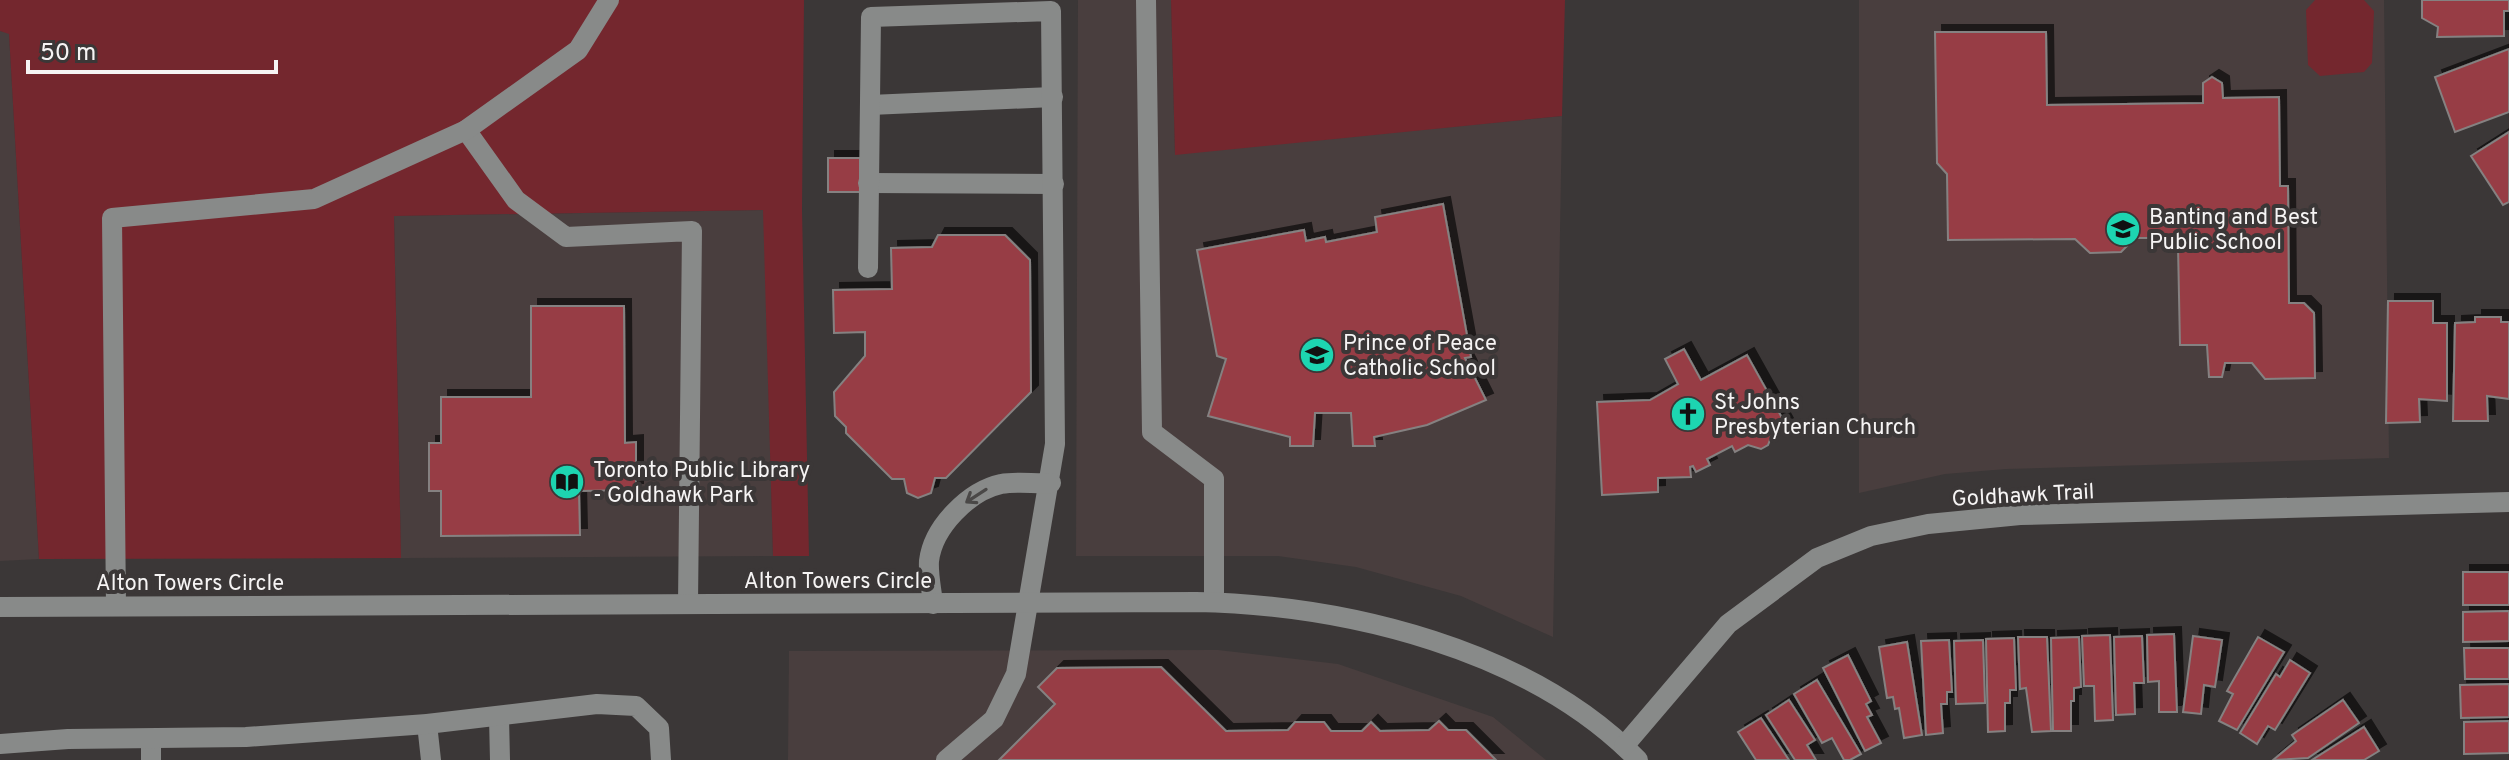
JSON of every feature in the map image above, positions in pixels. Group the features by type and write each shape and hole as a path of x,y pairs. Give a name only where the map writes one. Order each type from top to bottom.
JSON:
{"street":[{"path":"116,606 112,218 314,199 466,130 578,50 609,0"},
{"path":"1146,0 1152,432 1214,479 1214,602"},
{"path":"868,268 871,17 1051,11 1055,444 1051,483 1016,674 994,719 946,760"},
{"path":"870,105 1053,97"},
{"path":"466,130 516,200 566,237 692,231 688,604"},
{"path":"868,183 1054,184"},
{"path":"933,604 929,560 938,536 950,517 976,493 989,488 1002,484 1051,483"},
{"name":"Goldhawk Trail","path":"1631,753 1728,624 1817,558 1871,536 1928,524 2020,515 2509,502"},
{"name":"Alton Towers Circle","path":"0,607 1214,602 1328,613 1433,641 1520,678 1631,753"},
{"path":"0,744 68,739 151,750 246,737 427,724 597,704 636,706 659,728 661,760"},
{"path":"499,717 500,760"},
{"path":"427,724 431,760"}],"shaded area":[{"path":"0,0 804,0 802,209 809,556 773,556 763,210 394,216 401,558 39,559 9,34 0,31"},
{"name":"Prince of Peace Catholic School","path":"1078,0 1171,0 1175,154 1562,116 1553,637 1461,596 1356,567 1278,556 1076,556"},
{"path":"1171,0 1565,0 1562,116 1175,155"},
{"name":"Banting and Best Public School","path":"1859,0 2384,0 2389,458 2006,469 1945,474 1859,493"},
{"path":"2315,0 2364,0 2374,11 2372,63 2364,72 2320,76 2308,65 2306,10"},
{"path":"0,31 9,33 39,559 0,561"},
{"path":"764,210 773,556 401,558 394,216"},
{"path":"1218,650 1338,664 1493,717 1546,760 788,760 789,651"}],"building":[{"path":"2422,0 2509,0 2509,11 2504,11 2504,36 2437,37 2438,27 2422,18"},
{"path":"1935,32 2046,32 2047,105 2203,103 2203,83 2212,77 2222,83 2223,98 2279,97 2280,186 2288,186 2289,303 2304,303 2314,313 2315,378 2265,379 2252,363 2225,363 2222,377 2209,377 2207,345 2180,345 2178,246 2166,238 2135,238 2121,252 2090,253 2075,239 1948,240 1947,174 1937,163"},
{"path":"2509,49 2509,112 2455,132 2435,77"},
{"path":"2509,132 2509,202 2503,205 2471,156"},
{"path":"828,158 860,158 860,192 828,192"},
{"path":"1443,204 1471,357 1465,358 1486,400 1427,425 1374,437 1375,446 1353,446 1351,413 1315,413 1313,446 1290,446 1290,437 1208,416 1226,359 1217,356 1197,250 1304,230 1306,241 1325,237 1326,242 1377,232 1375,217"},
{"path":"938,235 1005,235 1030,260 1031,392 946,478 935,478 931,493 918,498 907,493 904,479 892,479 846,433 846,427 835,416 834,392 865,356 865,332 834,333 833,290 892,289 891,248 932,247"},
{"path":"2388,301 2433,301 2433,323 2447,323 2447,401 2419,399 2420,422 2386,423"},
{"path":"531,306 624,306 625,443 636,442 636,490 579,491 580,535 441,536 441,491 429,491 429,443 441,443 441,397 531,397"},
{"path":"2475,317 2501,317 2501,322 2509,322 2509,399 2487,396 2488,421 2453,421 2455,323 2475,322"},
{"name":"St Johns Presbyterian Church","path":"1684,349 1701,380 1747,355 1786,425 1773,432 1768,445 1761,449 1748,445 1735,452 1732,446 1707,459 1710,465 1696,472 1693,466 1690,467 1691,477 1658,478 1658,492 1602,495 1597,402 1650,400 1678,384 1665,359"},
{"path":"2463,572 2509,572 2509,605 2463,605"},
{"path":"2509,611 2509,641 2463,642 2463,612"},
{"path":"2174,634 2177,712 2159,712 2159,681 2148,682 2147,635"},
{"path":"2110,635 2113,720 2095,721 2094,686 2084,686 2082,636"},
{"path":"2142,636 2144,683 2134,683 2135,714 2116,715 2114,637"},
{"path":"2193,636 2222,640 2215,687 2204,685 2201,714 2183,712"},
{"path":"2018,637 2047,637 2051,731 2032,732 2026,688 2020,689"},
{"path":"2079,637 2081,687 2074,688 2074,701 2071,701 2071,731 2053,731 2051,638"},
{"path":"2258,637 2284,652 2237,730 2219,721 2233,694 2227,691"},
{"path":"2014,638 2016,690 2010,690 2010,703 2005,703 2005,731 1988,732 1986,639"},
{"path":"1949,640 1952,692 1947,692 1947,704 1941,704 1943,733 1926,735 1921,641"},
{"path":"1983,640 1985,703 1956,704 1954,641"},
{"path":"1907,642 1922,735 1904,738 1899,708 1895,709 1893,697 1887,698 1879,647"},
{"path":"2464,648 2509,648 2509,679 2465,679"},
{"path":"1848,655 1871,701 1866,704 1872,715 1867,717 1881,743 1865,751 1823,668"},
{"path":"2290,660 2310,673 2275,730 2268,726 2257,744 2240,733 2276,674 2280,677"},
{"path":"1161,667 1226,731 1288,730 1295,722 1324,722 1331,731 1362,731 1371,722 1380,731 1429,730 1439,721 1448,730 1466,730 1496,760 999,760 1055,704 1038,687 1057,668"},
{"path":"1817,680 1861,754 1850,760 1844,760 1832,738 1822,743 1794,694"},
{"path":"2509,684 2509,717 2461,718 2460,685"},
{"path":"1789,700 1815,740 1807,745 1816,760 1795,760 1766,715"},
{"path":"2343,700 2359,723 2308,758 2273,760 2296,741 2292,735"},
{"path":"1761,718 1789,760 1756,760 1738,732"},
{"path":"2509,721 2509,753 2464,754 2464,722"},
{"path":"2364,727 2379,751 2364,760 2312,760"}],"place":[{"name":"Banting and Best Public School","path":"2123,229"},
{"name":"Prince of Peace Catholic School","path":"1317,355"},
{"name":"St Johns Presbyterian Church","path":"1688,414"},
{"name":"Toronto Public Library - Goldhawk Park","path":"567,482"}]}
